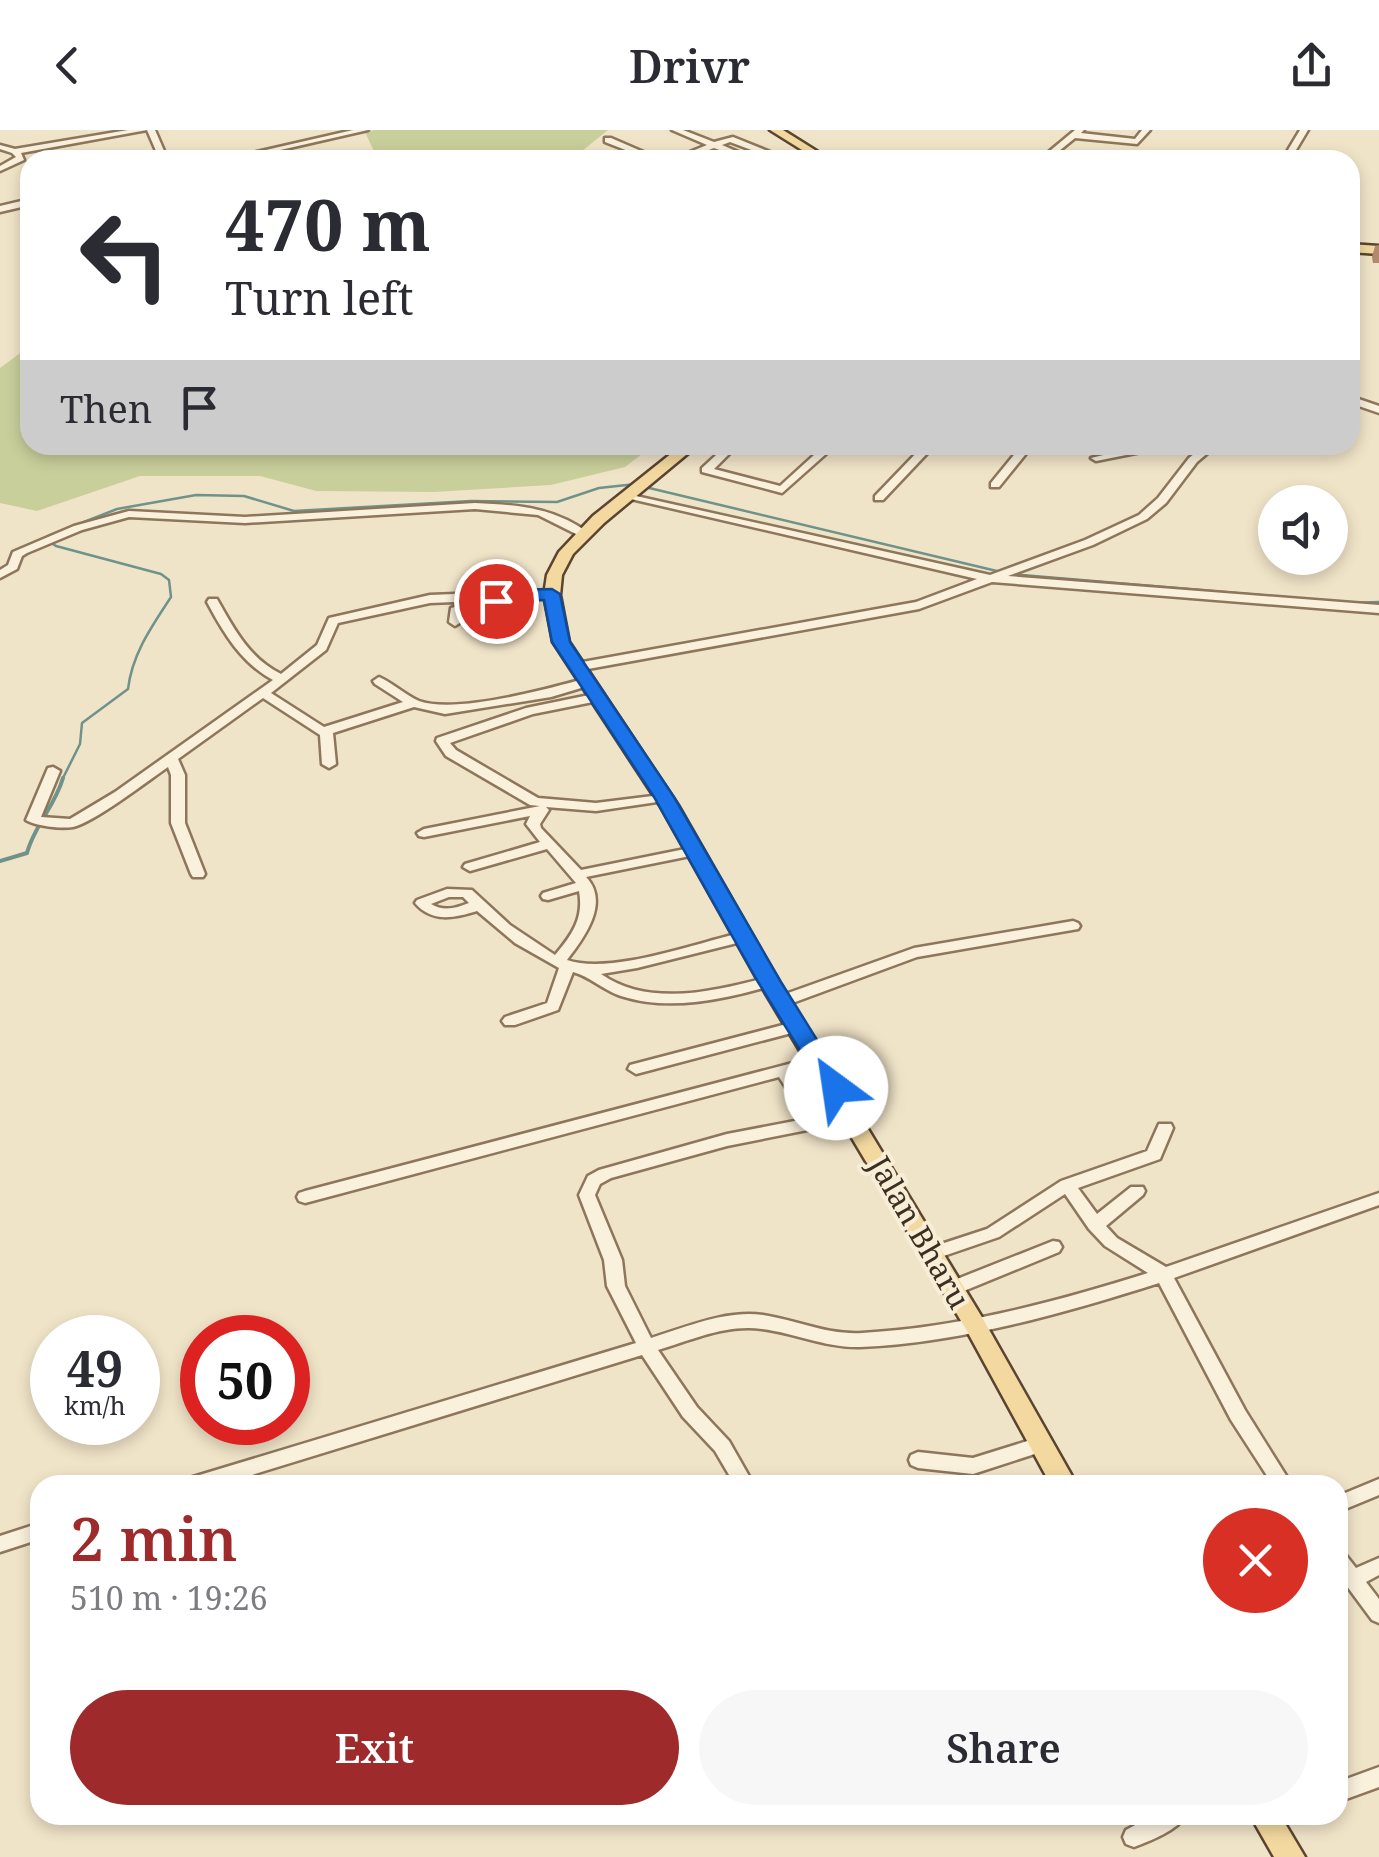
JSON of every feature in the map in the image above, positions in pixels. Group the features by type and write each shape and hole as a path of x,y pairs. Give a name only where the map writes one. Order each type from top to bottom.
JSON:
{"main road":[{"path":"775,130 809,150"},
{"path":"552,594 559,562 584,534 679,455"},
{"name":"Jalan Bharu","path":"552,594 556,629 664,797 769,982 820,1061 975,1325 1058,1475"},
{"path":"1271,1825 1290,1857"}],"street":[{"path":"27,150 143,130"},
{"path":"272,150 364,130"},
{"path":"676,130 727,150"},
{"path":"1055,150 1076,133 1137,142 1146,130"},
{"path":"608,140 633,150"},
{"path":"701,150 730,140 758,150"},
{"path":"0,147 20,157"},
{"path":"15,152 20,151"},
{"path":"722,455 706,470 782,490 820,455"},
{"path":"879,498 920,455"},
{"path":"995,485 1020,455"},
{"path":"1096,458 1111,455"},
{"path":"378,681 413,703 445,710 551,694 857,614 911,607 1145,516 1197,455"},
{"path":"640,489 998,574 1379,609"},
{"path":"0,575 13,567 17,554 128,514 274,520 475,506 534,510 584,534"},
{"path":"53,772 33,817 43,823 72,823 320,650 330,623 337,619 430,599 552,594"},
{"path":"455,622 453,612 512,595"},
{"path":"213,602 231,636 261,668 281,679"},
{"path":"547,808 451,753 442,739 530,711 588,682"},
{"path":"263,693 313,728 326,731 413,703"},
{"path":"326,731 329,764"},
{"path":"170,758 178,774 178,824 198,874"},
{"path":"424,833 547,808 607,806 664,797"},
{"path":"510,1020 553,1006 563,963 586,927 583,879 532,824 547,808"},
{"path":"470,867 549,844"},
{"path":"548,896 583,879 696,852"},
{"path":"478,905 511,932 563,963 638,994 680,999 723,995 769,982"},
{"path":"782,1001 914,953 1073,926"},
{"path":"586,970 744,937"},
{"path":"636,1069 798,1026"},
{"path":"306,1197 820,1061"},
{"path":"783,1070 806,1105"},
{"path":"739,1475 722,1446 690,1412 646,1346 616,1286 613,1260 587,1194 594,1180 705,1143 852,1116"},
{"path":"932,1254 993,1234 1067,1186 1154,1156 1165,1128"},
{"path":"1067,1186 1110,1242 1163,1274 1238,1415 1277,1475"},
{"path":"1094,1225 1138,1191"},
{"path":"241,1475 646,1346 748,1319 845,1340 975,1325 1163,1274 1379,1199"},
{"path":"952,1288 1053,1248"},
{"path":"918,1460 973,1466 1040,1445"},
{"path":"1348,1500 1379,1487"},
{"path":"0,1544 30,1534"},
{"path":"1353,1579 1379,1566"},
{"path":"1348,1573 1379,1614"},
{"path":"1348,1788 1379,1777"},
{"path":"1134,1837 1156,1825"}],"green space":[{"path":"608,130 583,150 373,150 365,132"},
{"path":"20,353 20,455 641,455 625,467 551,485 434,492 316,491 260,476 140,476 37,511 0,503 0,368"}],"waterway":[{"path":"63,778 80,744 82,723 128,689 138,652 171,597 169,580 161,574 56,546 45,539 48,536 117,509 196,495 244,496 294,511 471,501 557,502 599,488 636,484"},
{"path":"645,487 1001,572"},
{"path":"1010,574 1295,598"},
{"path":"1349,603 1379,602"},
{"path":"0,861 27,853 63,778"}],"route":[{"path":"496,601 512,595 552,594 552,611 561,642 664,797 769,982 836,1088"}]}
